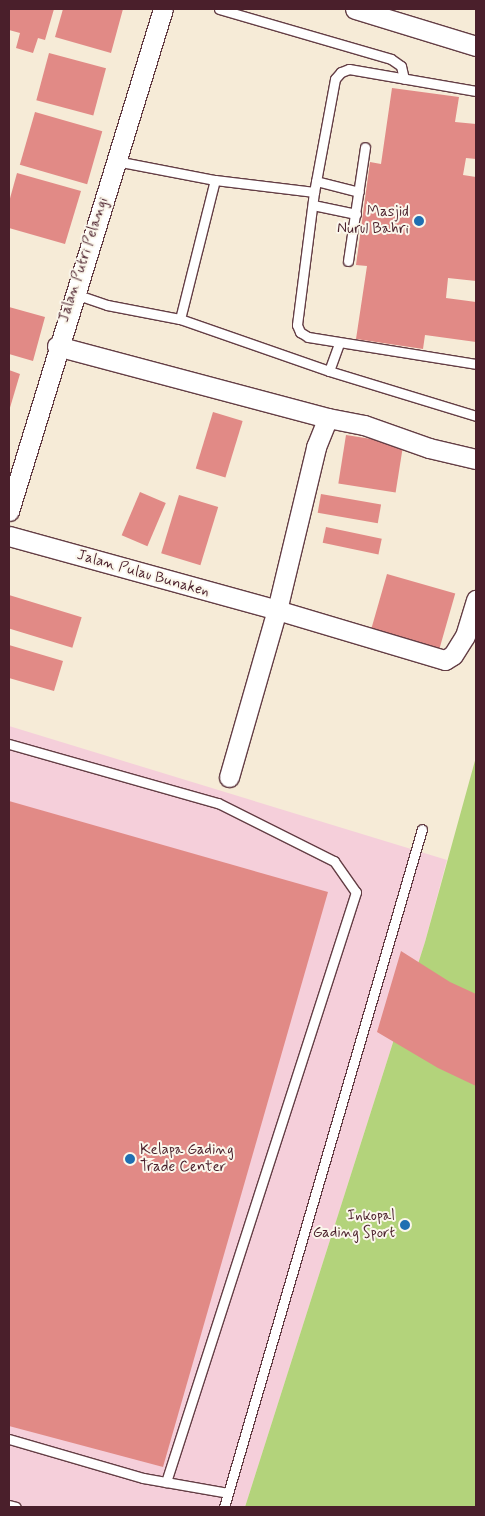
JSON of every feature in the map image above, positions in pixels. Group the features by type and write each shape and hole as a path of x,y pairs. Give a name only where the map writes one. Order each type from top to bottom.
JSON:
{"street":[{"name":"Jalan Putri Pelangi","path":"9,511 57,346 163,9"},
{"path":"356,9 476,46"},
{"path":"57,346 328,418 364,425 430,448 476,459"},
{"path":"229,777 277,610 314,454 328,418"},
{"name":"Jalan Pulau Bunaken","path":"9,536 277,610 445,660 453,655 466,636 476,600"}],"lane":[{"path":"219,9 391,59 401,66 404,79"},
{"path":"476,92 349,69 341,72 335,79 314,192 297,325 300,332 308,337 476,364"},
{"path":"348,261 365,147"},
{"path":"116,161 215,180 314,192"},
{"path":"180,319 215,180"},
{"path":"316,182 359,192"},
{"path":"312,205 356,214"},
{"path":"74,293 107,305 180,319 329,371 476,416"},
{"path":"329,371 339,343"},
{"path":"9,744 218,803 334,861 356,892 166,1482"},
{"path":"224,1507 422,830"},
{"path":"9,1440 166,1482 228,1493"},
{"path":"9,1505 16,1507"}],"shaded area":[{"path":"9,726 447,860 425,942 245,1507 9,1507"}],"green space":[{"name":"Inkopal Gading Sport","path":"476,757 476,1507 245,1507 425,942"}],"building":[{"path":"9,9 54,9 45,40 38,38 33,53 16,48 20,33 9,30"},
{"path":"63,9 123,9 111,53 55,37"},
{"path":"49,53 106,68 93,116 36,100"},
{"name":"Masjid Nurul Bahri","path":"392,88 459,97 455,122 476,124 476,159 466,158 463,175 476,177 476,281 448,278 446,298 476,302 476,342 425,335 423,349 356,339 367,266 356,265 370,162 381,164"},
{"path":"35,112 102,131 87,184 20,165"},
{"path":"17,173 81,191 65,244 9,228 9,202"},
{"path":"9,307 45,317 33,361 9,354"},
{"path":"9,370 20,374 9,411"},
{"path":"213,412 243,421 225,477 196,468"},
{"path":"346,435 403,444 396,492 338,483"},
{"path":"140,492 166,503 147,546 122,535"},
{"path":"321,494 381,505 378,523 318,513"},
{"path":"179,495 218,507 200,565 161,553"},
{"path":"326,527 382,539 378,555 323,543"},
{"path":"387,574 455,594 438,652 370,633"},
{"path":"9,595 82,617 72,648 9,628"},
{"path":"9,645 63,661 54,691 9,678"},
{"name":"Kelapa Gading Trade Center","path":"9,801 328,892 163,1467 9,1426"},
{"path":"401,951 450,982 476,994 476,1086 438,1068 377,1032"}],"place":[{"name":"Masjid Nurul Bahri","path":"419,221"},
{"name":"Kelapa Gading Trade Center","path":"130,1159"},
{"name":"Inkopal Gading Sport","path":"405,1225"}]}
